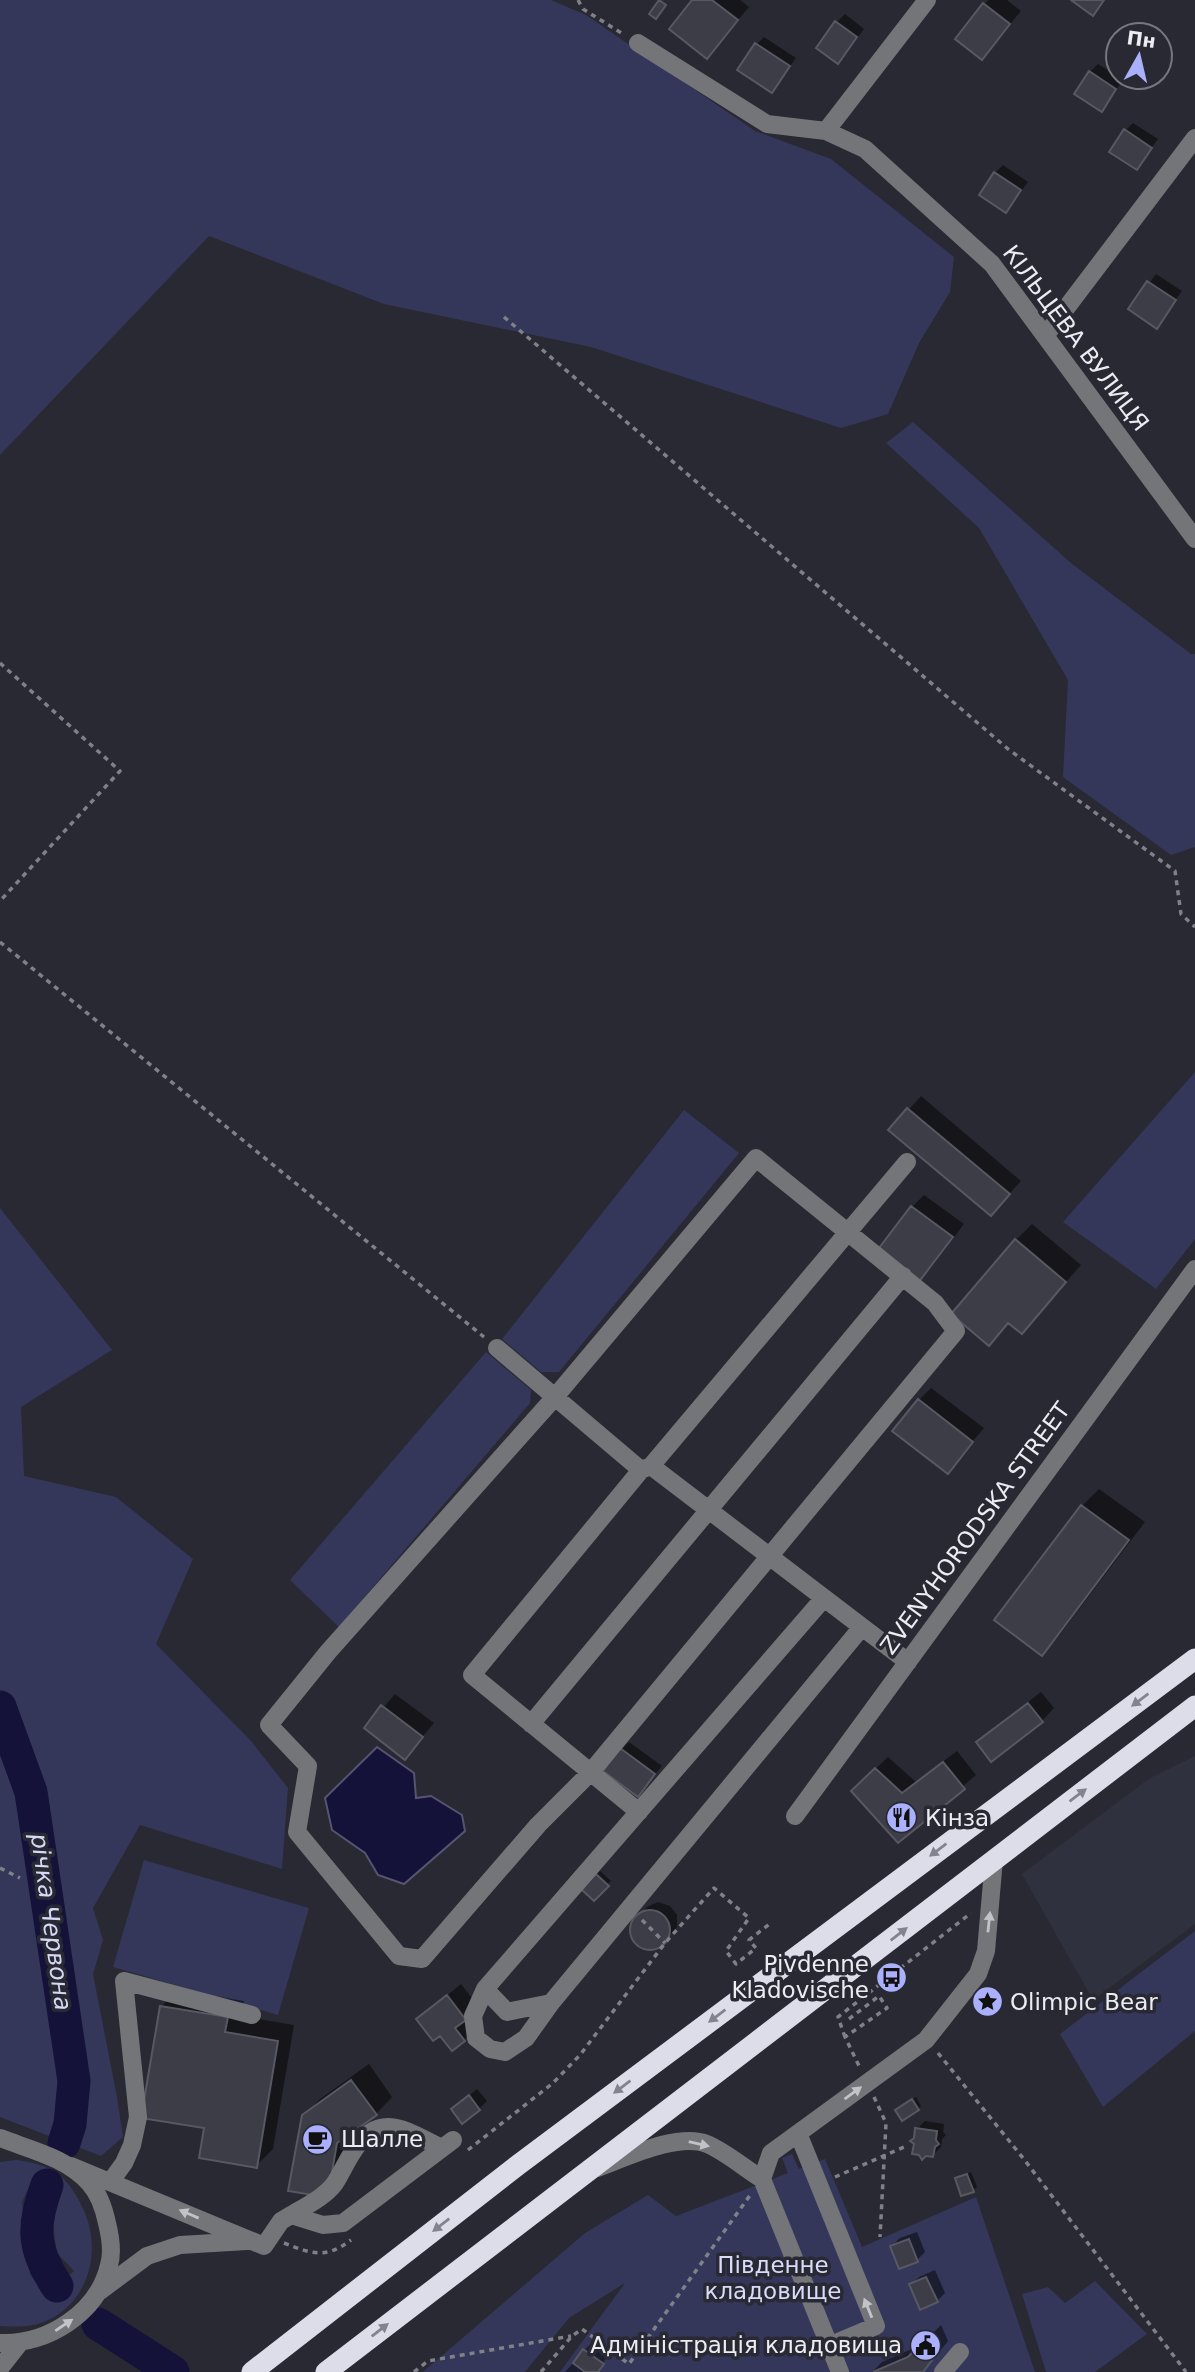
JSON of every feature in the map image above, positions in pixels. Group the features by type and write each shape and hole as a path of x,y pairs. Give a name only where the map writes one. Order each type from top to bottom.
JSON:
{"highway":[{"path":"251,2372 518,2165 1195,1659"},
{"path":"326,2372 1195,1706"}],"street":[{"path":"825,131 927,0"},
{"name":"КІЛЬЦЕВА ВУЛИЦЯ","path":"638,43 767,124 825,131 865,149 992,264 1195,539"},
{"path":"1045,336 1195,138"},
{"path":"756,1158 903,1276 935,1303 956,1331 590,1773 538,1825 422,1959 399,1956 297,1832 307,1766 269,1725 328,1652 555,1397 756,1158"},
{"path":"639,1812 472,1675 907,1162"},
{"name":"ZVENYHORODSKA STREET","path":"795,1816 1195,1269"},
{"path":"531,1724 903,1276"},
{"path":"497,1348 646,1468 709,1510 908,1662"},
{"path":"824,1598 485,1989 473,2016 476,2038 490,2049 505,2052 526,2038 551,2003 862,1627"},
{"path":"762,2179 771,2153 926,2040 978,1974 986,1951 994,1859"},
{"path":"111,2181 124,2163 132,2145 138,2117 124,1980 252,2015"},
{"path":"485,1989 507,2012 551,2003"},
{"path":"0,2343 19,2344 45,2337 61,2328 77,2316 97,2294 147,2256 180,2245 261,2239 281,2221 334,2184 355,2147 372,2128 385,2126 453,2147"},
{"path":"798,2133 876,2326 831,2345"},
{"path":"587,2171 662,2146 694,2141 707,2144 762,2179 840,2372"},
{"path":"5,2143 261,2239"},
{"path":"291,2215 323,2225 343,2223 453,2147"},
{"path":"71,2166 91,2185 104,2209 110,2236 110,2265 97,2294"},
{"path":"0,2368 19,2344"},
{"path":"943,2372 960,2353"}],"path":[{"path":"579,0 583,9 638,43"},
{"path":"504,317 1008,748 1175,872 1181,914 1195,927"},
{"path":"0,663 120,771 0,901"},
{"path":"0,942 497,1348"},
{"path":"0,1868 20,1878"},
{"path":"453,2147 553,2083 580,2056 665,1943 713,1888 749,1918 726,1951 736,1964 756,1948 749,1940 772,1922"},
{"path":"880,2237 886,2123 838,2017 992,1896"},
{"path":"629,1908 665,1943"},
{"path":"845,2037 887,2008 879,1996 849,2019"},
{"path":"926,2040 993,2119 1186,2372"},
{"path":"819,2184 904,2147"},
{"path":"541,2372 572,2336 582,2329 629,2364 762,2179"},
{"path":"261,2239 322,2254 338,2250 358,2234"},
{"path":"414,2372 428,2361 572,2336"}],"shaded area":[{"path":"377,1747 414,1773 416,1798 431,1796 462,1815 465,1831 404,1884 378,1875 365,1853 332,1830 325,1798"},
{"path":"1195,1756 1195,1924 1093,2000 1022,1874 1150,1778"}],"green space":[{"path":"0,0 551,0 586,15 755,131 831,159 954,257 950,292 919,343 888,414 841,428 591,347 384,304 209,236 0,455"},
{"path":"913,422 1071,563 1191,654 1195,654 1195,847 1171,855 1063,777 1068,680 979,528 886,443"},
{"path":"1195,1072 1195,1239 1156,1289 1063,1222"},
{"path":"684,1110 739,1153 559,1372 541,1372 502,1339"},
{"path":"0,1208 112,1350 21,1407 24,1476 116,1497 193,1559 156,1644 251,1741 288,1788 282,1869 140,1825 93,1908 103,1940 93,1974 123,2137 101,2156 0,2117"},
{"path":"486,1352 531,1390 530,1403 339,1627 290,1580"},
{"path":"144,1860 309,1908 278,2015 113,1967"},
{"path":"1195,1931 1195,2031 1103,2107 1060,2034"},
{"name":"Південне кладовище","path":"792,2154 799,2169 825,2159 862,2247 976,2197 1035,2372 560,2372 625,2283 569,2318 525,2372 423,2372 585,2233 648,2195 676,2216 788,2173 782,2158"},
{"path":"0,2162 28,2162 58,2174 77,2197 90,2230 90,2263 78,2294 68,2307 38,2324 0,2326","holes":["34,2177 55,2184 50,2205 57,2253 74,2271 45,2295 30,2274 22,2202"]},
{"path":"1095,2281 1147,2334 1095,2372 1046,2372 1022,2294 1048,2287 1065,2303"}],"building":[{"path":"659,0 666,5 656,19 649,14"},
{"path":"692,0 712,0 738,20 707,59 669,29"},
{"path":"1071,0 1104,0 1093,16"},
{"path":"983,3 1010,24 982,60 955,39"},
{"path":"835,21 857,37 838,64 816,48"},
{"path":"755,43 790,66 772,93 737,70"},
{"path":"1089,71 1104,81 1104,91 1115,91 1102,112 1074,94"},
{"path":"1124,129 1152,148 1137,170 1109,152"},
{"path":"994,172 1021,190 1006,213 979,195"},
{"path":"1147,281 1176,300 1157,329 1128,309"},
{"path":"907,1108 1010,1194 991,1216 888,1130"},
{"path":"911,1206 953,1237 918,1283 876,1252"},
{"path":"1015,1239 1066,1282 1022,1334 1008,1323 989,1346 951,1314"},
{"path":"918,1399 973,1442 948,1474 892,1431"},
{"path":"1081,1505 1129,1540 1042,1656 994,1620"},
{"path":"1028,1703 1043,1722 991,1762 976,1742"},
{"path":"381,1705 423,1737 405,1760 364,1728"},
{"path":"620,1748 655,1774 638,1797 603,1771"},
{"name":"Кінза","path":"943,1762 965,1789 898,1843 851,1791 875,1768 902,1793"},
{"path":"596,1874 609,1886 594,1901 581,1889"},
{"path":"650,1910 658,1911 664,1916 669,1922 669,1938 664,1944 658,1949 650,1950 642,1949 636,1944 631,1938 630,1930 631,1922 636,1916 642,1911"},
{"path":"447,1995 466,2020 455,2028 465,2041 452,2051 440,2036 433,2041 416,2019"},
{"path":"160,2006 228,2017 225,2032 278,2041 257,2168 199,2158 204,2128 141,2118"},
{"path":"351,2080 377,2115 337,2143 330,2184 313,2195 288,2191 302,2115"},
{"path":"469,2095 480,2110 462,2124 451,2109"},
{"path":"912,2099 919,2110 902,2121 895,2110"},
{"path":"915,2128 937,2131 936,2140 939,2144 935,2147 933,2157 926,2156 922,2160 919,2155 912,2154 914,2144 910,2141 914,2138"},
{"path":"967,2174 974,2192 961,2196 955,2178"},
{"path":"909,2239 918,2262 899,2269 890,2246"},
{"path":"926,2277 938,2302 920,2310 909,2284"},
{"name":"Адміністрація кладовища","path":"928,2336 936,2355 923,2372 873,2372 908,2357"},
{"path":"583,2349 604,2364 598,2372 585,2372 573,2363"}],"waterway":[{"name":"річка Червона","path":"0,1707 31,1792 74,2081 70,2124 64,2143"},
{"path":"47,2185 39,2213 37,2237 43,2260 57,2286"},
{"path":"98,2324 173,2372"}],"place":[{"name":"Кінза","path":"902,1818"},
{"name":"Pivdenne Kladovische","path":"892,1977"},
{"name":"Olimpic Bear","path":"987,2002"},
{"name":"Шалле","path":"318,2139"},
{"name":"Адміністрація кладовища","path":"925,2345"}]}
